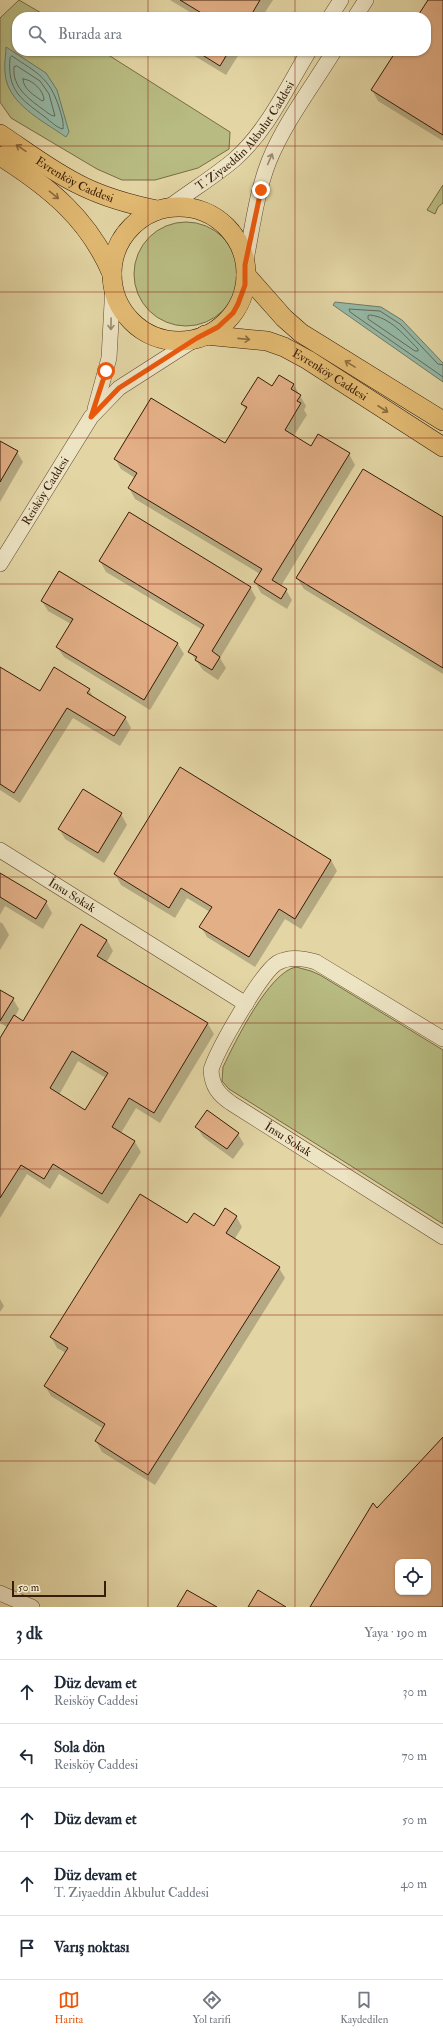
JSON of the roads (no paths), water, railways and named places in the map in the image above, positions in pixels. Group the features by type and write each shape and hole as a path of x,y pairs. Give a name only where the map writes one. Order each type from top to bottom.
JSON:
{"main road":[{"name":"Evrenköy Caddesi","path":"0,134 61,174 84,187 129,203 163,209"},
{"name":"Evrenköy Caddesi","path":"0,156 30,175 61,200 102,252 112,280"},
{"path":"179,207 200,210 219,220 234,235 239,244 246,270 242,295 233,313 218,327 201,336 169,340 149,334 125,314 118,300 112,280 115,254 124,235 139,220 163,209 179,207"},
{"name":"Evrenköy Caddesi","path":"246,270 284,318 301,332 443,421"},
{"name":"Evrenköy Caddesi","path":"201,336 267,341 284,347 308,360 443,447"}],"street":[{"path":"333,12 341,0"},
{"path":"359,12 366,0"},
{"name":"T. Ziyaeddin Akbulut Caddesi","path":"163,209 226,166 246,148 267,120 306,56"},
{"name":"T. Ziyaeddin Akbulut Caddesi","path":"246,270 261,190 270,160 283,133 331,56"},
{"name":"Reisköy Caddesi","path":"0,564 91,417 103,384 109,358 112,280"},
{"name":"Reisköy Caddesi","path":"91,417 119,388 201,336"},
{"name":"İnsu Sokak","path":"0,850 246,1004"},
{"name":"İnsu Sokak","path":"443,1039 316,962 307,959 292,959 277,963 266,973 246,1004 211,1070 211,1078 218,1093 230,1103 443,1237"},
{"path":"0,1593 32,1607"}],"water":[{"path":"6,47 12,51 12,56 20,56 46,73 57,90 69,132 66,137 37,118 19,102 7,83 5,65"},
{"path":"335,302 381,307 402,320 443,363 443,382 333,305"}]}
